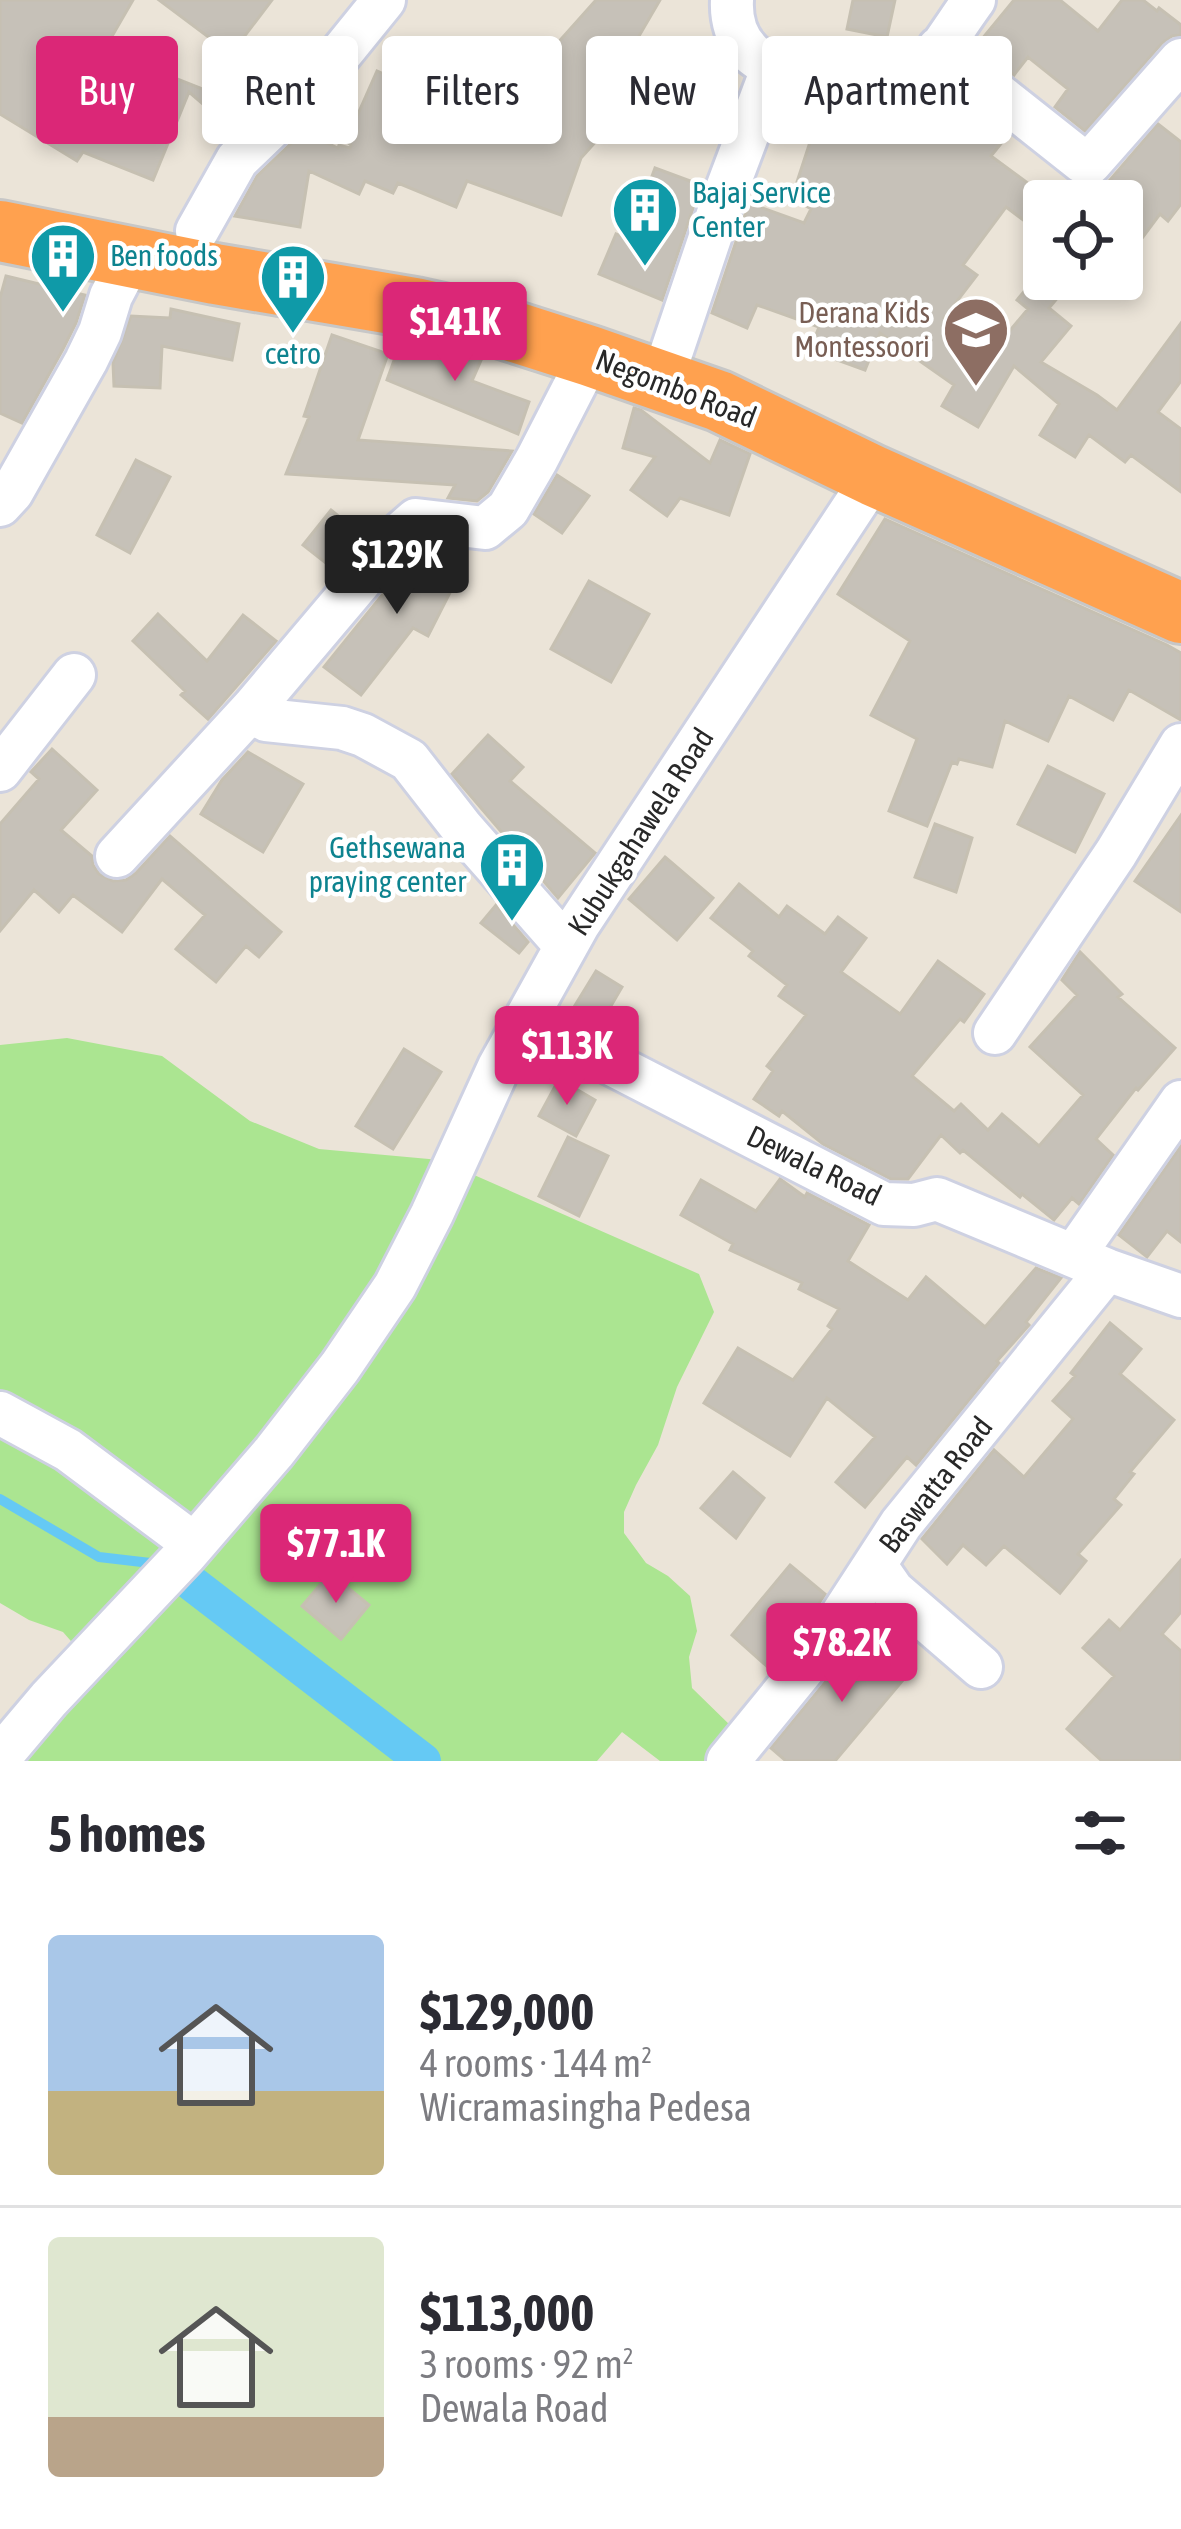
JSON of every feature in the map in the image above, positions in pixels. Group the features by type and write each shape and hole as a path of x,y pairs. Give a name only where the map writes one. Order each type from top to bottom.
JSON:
{"highway":[{"name":"Negombo Road","path":"0,188 98,213 431,277 627,327 719,401 1181,613"},
{"name":"Negombo Road","path":"0,231 415,308 496,326 590,356 740,368 1181,572"}],"street":[{"path":"197,232 237,160 316,84 385,0"},
{"path":"732,0 739,37 762,60"},
{"path":"948,36 974,0"},
{"path":"1012,106 1090,163 1181,60"},
{"path":"669,362 762,96"},
{"path":"0,505 86,362 131,258"},
{"path":"117,856 253,708 400,534 416,520 485,528 508,509 590,356"},
{"name":"Kubukgahawela Road","path":"0,1757 190,1549 340,1367 394,1286 499,1067 566,946 874,476"},
{"path":"0,770 74,675"},
{"path":"253,708 266,720 342,728 409,760 566,946"},
{"path":"995,1033 1116,853 1181,745"},
{"name":"Dewala Road","path":"526,1017 884,1204 914,1205 937,1199 1181,1297"},
{"name":"Baswatta Road","path":"728,1761 821,1647 901,1524 1090,1262 1181,1102"},
{"path":"0,1413 68,1450 190,1549"},
{"path":"874,1565 893,1591 981,1667"}],"green space":[{"path":"67,1038 162,1056 250,1121 319,1149 440,1160 699,1274 714,1312 624,1512 624,1533 646,1563 690,1596 697,1631 689,1657 692,1688 734,1729 709,1761 660,1761 622,1732 597,1761 24,1761 98,1672 63,1632 0,1603 0,1045"}],"building":[{"path":"0,0 133,0 112,36 36,36 36,136 0,114"},
{"path":"159,0 272,0 245,36 207,36"},
{"path":"596,0 660,0 639,36 586,36 586,144 594,144 581,158 561,215 467,181 456,207 398,183 393,193 365,181 359,194 309,171 300,227 235,216 257,176 290,144 350,148 350,144 358,144 358,114 377,71 382,73 382,144 562,144 562,38"},
{"path":"853,0 895,0 887,36 847,29"},
{"path":"1014,0 1060,0 1098,31 1122,0 1143,0 1181,25 1181,35 1162,43 1085,131 1055,107 1068,89 1028,57 1012,73 1012,36 984,36"},
{"path":"178,79 202,89 202,103 189,92 178,119"},
{"path":"1158,124 1181,142 1181,204 1168,221 1160,214 1143,237 1143,180 1110,180"},
{"path":"49,144 168,144 153,180 83,152 77,161"},
{"path":"809,144 1001,144 991,156 1024,180 1023,220 1006,207 963,265 977,275 944,318 992,352 1028,309 1017,300 1023,293 1023,300 1056,300 1049,308 1071,326 1041,362 1117,410 1181,323 1181,381 1158,412 1181,429 1181,492 1131,455 1125,462 1089,435 1075,457 1040,435 1059,404 1014,366 978,427 942,406 954,385 880,333 865,370 810,350 819,327 757,305 747,328 712,313 749,203 804,223 811,209 792,197"},
{"path":"655,168 701,185 662,300 599,274 616,234 629,239"},
{"path":"6,276 85,295 76,323 22,423 0,413 0,298"},
{"path":"171,309 239,324 232,360 162,346 160,388 114,386 113,363 131,316 170,318"},
{"path":"332,335 388,354 358,440 512,451 488,492 477,501 448,498 455,485 286,474 309,417 304,416"},
{"path":"401,341 482,358 472,381 529,402 518,434 387,380"},
{"path":"634,408 710,463 720,440 750,454 729,515 680,498 667,516 631,490 655,457 623,448"},
{"path":"136,460 170,477 130,553 97,535"},
{"path":"557,475 589,496 562,533 534,514"},
{"path":"331,510 364,537 336,571 303,545"},
{"path":"885,519 1181,653 1181,720 1129,690 1113,720 1069,696 1048,741 1005,721 992,767 959,759 957,764 952,762 927,826 889,811 917,739 871,715 910,641 838,594"},
{"path":"424,547 461,551 457,558 465,563 428,636 413,628 361,695 324,667 404,568 408,572"},
{"path":"589,581 649,614 611,682 551,649"},
{"path":"158,614 207,661 243,615 276,641 208,719 133,641"},
{"path":"488,735 523,767 510,781 595,853 558,898 452,774"},
{"path":"52,749 97,790 61,830 92,856 99,874 113,881 126,880 170,836 281,932 259,957 246,946 216,982 176,949 205,915 162,879 122,932 73,895 59,912 34,890 0,931 0,824 39,779 31,772"},
{"path":"248,752 303,784 263,852 201,814 222,780"},
{"path":"1048,766 1104,794 1075,852 1018,824"},
{"path":"1181,815 1181,912 1135,881"},
{"path":"935,824 972,838 956,892 915,877"},
{"path":"665,857 713,898 677,940 629,899"},
{"path":"739,884 779,917 787,906 825,934 838,917 866,938 841,972 900,1014 938,961 984,994 912,1076 954,1111 961,1104 988,1130 1002,1114 1039,1146 1083,1095 1030,1047 1077,995 1062,980 1080,952 1122,994 1118,997 1175,1048 1096,1139 1113,1155 1079,1204 1072,1198 1054,1220 941,1135 908,1179 891,1179 823,1144 782,1111 779,1116 754,1099 773,1071 767,1066 806,1015 779,996 787,985 711,918"},
{"path":"496,905 528,942 519,953 481,923"},
{"path":"596,971 622,987 601,1023 574,1007"},
{"path":"404,1049 441,1072 393,1149 356,1126"},
{"path":"559,1079 595,1100 576,1136 539,1116"},
{"path":"568,1137 608,1156 579,1216 539,1196"},
{"path":"1181,1146 1181,1242 1167,1231 1147,1257 1119,1235"},
{"path":"780,1179 805,1197 807,1193 869,1225 848,1261 908,1300 926,1277 985,1327 1036,1268 1061,1278 916,1465 907,1457 865,1507 836,1482 875,1437 827,1398 790,1456 704,1403 738,1348 793,1380 832,1329 828,1326 839,1309 799,1289 802,1283 730,1250 733,1244 681,1215 701,1180 756,1211"},
{"path":"1110,1323 1141,1349 1120,1374 1174,1420 1130,1472 1134,1474 1114,1499 1121,1505 1078,1554 1086,1561 1060,1593 1004,1546 986,1565 963,1545 947,1564 922,1539 994,1450 1024,1477 1073,1419 1053,1401"},
{"path":"733,1472 764,1498 736,1538 701,1508"},
{"path":"1181,1560 1181,1612 1162,1634 1181,1651 1181,1761 1102,1761 1067,1729 1114,1676 1083,1648 1109,1620 1120,1630"},
{"path":"790,1565 825,1594 770,1669 732,1635"},
{"path":"330,1573 369,1605 341,1639 302,1606"},
{"path":"861,1632 909,1673 835,1761 786,1761 771,1748"}],"waterway":[{"path":"0,1499 99,1557 159,1564"},
{"path":"168,1565 423,1761"}],"place":[{"name":"Bajaj Service Center","path":"645,269"},
{"name":"Ben foods","path":"63,315"},
{"name":"cetro","path":"293,336"},
{"name":"Derana Kids Montessoori","path":"976,389"},
{"name":"Gethsewana praying center","path":"512,924"}]}
